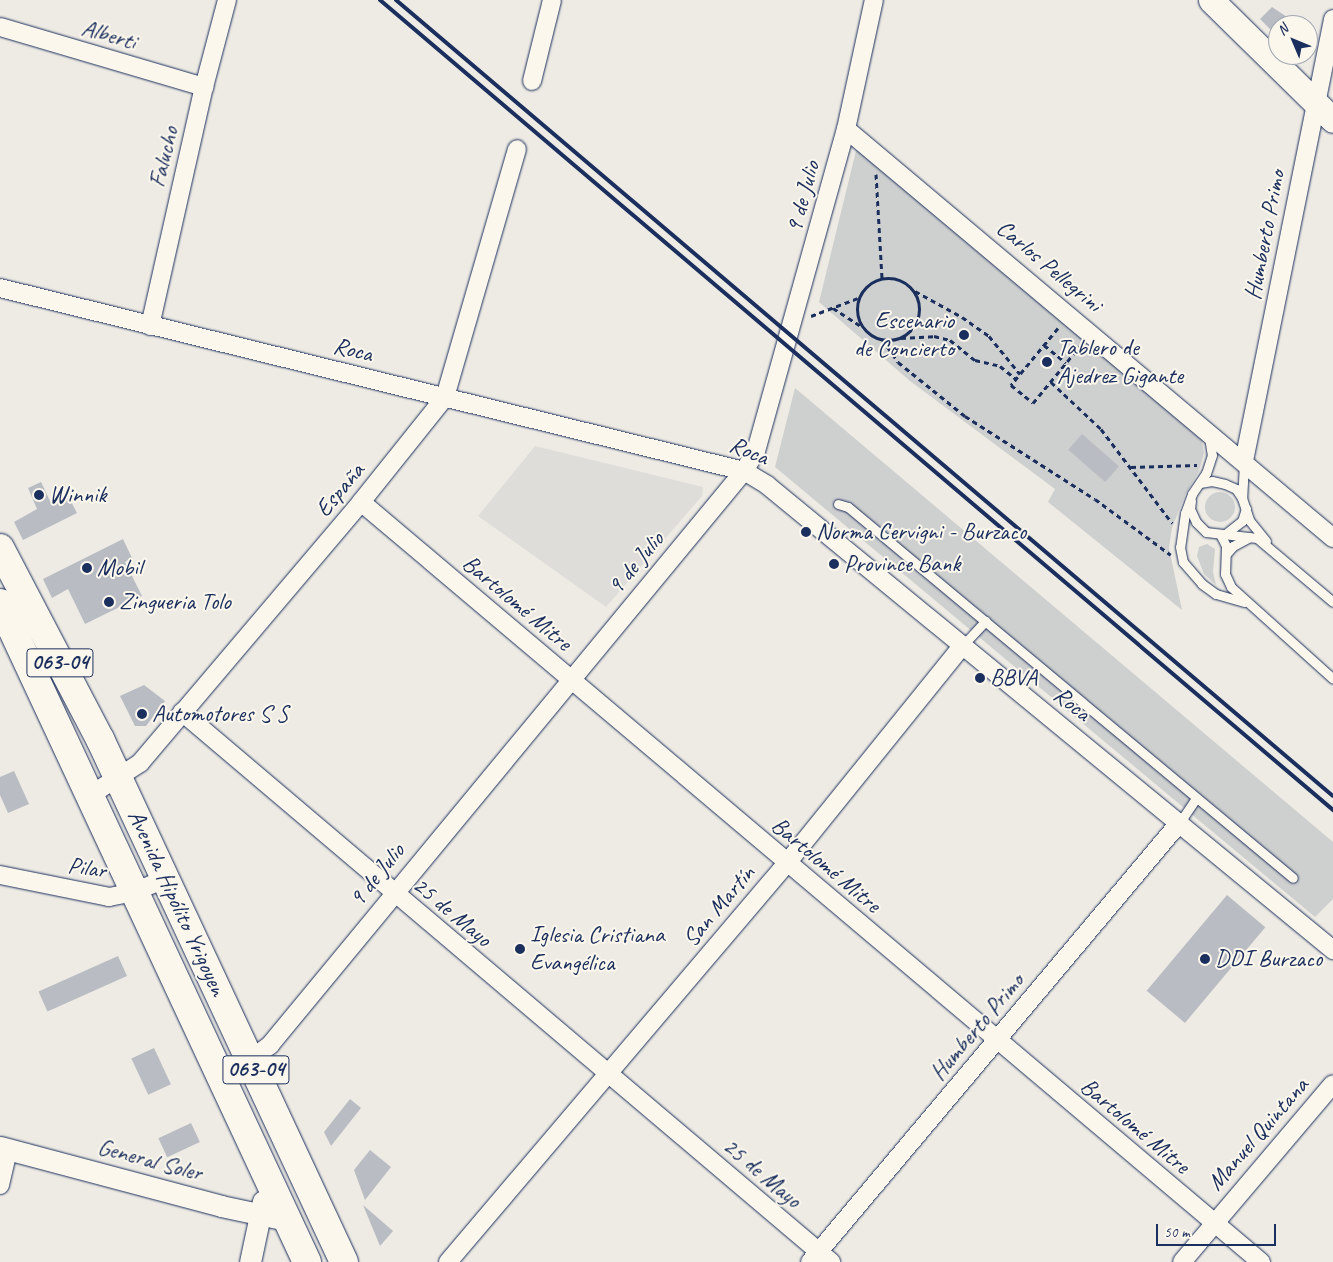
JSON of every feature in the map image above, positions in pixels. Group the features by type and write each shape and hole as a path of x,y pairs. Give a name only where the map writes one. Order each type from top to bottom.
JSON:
{"main road":[{"path":"1211,0 1324,112"},
{"name":"Avenida Hipólito Yrigoyen","path":"0,548 118,778 251,1059 344,1262"},
{"name":"Avenida Hipólito Yrigoyen","path":"0,603 307,1262"}],"street":[{"name":"Falucho","path":"150,326 204,88 227,0"},
{"path":"532,81 552,0"},
{"name":"9 de Julio","path":"251,1059 270,1045 392,893 744,471 756,451 794,323 846,129 874,0"},
{"name":"Humberto Primo","path":"1244,461 1324,112 1333,19"},
{"name":"Alberti","path":"0,27 204,88"},
{"name":"Carlos Pellegrini","path":"846,129 874,150 1333,538"},
{"name":"España","path":"89,796 140,763 361,502 445,397 517,149"},
{"name":"Roca","path":"0,288 744,471 767,485 1180,822 1333,950"},
{"name":"Bartolomé Mitre","path":"361,502 996,1041 1261,1262"},
{"name":"San Martín","path":"448,1262 787,863 963,645"},
{"name":"25 de Mayo","path":"182,712 392,893 608,1074 820,1258"},
{"name":"Humberto Primo","path":"820,1258 996,1041 1180,822"},
{"name":"Pilar","path":"0,875 89,895 108,897 134,892 165,879"},
{"name":"Manuel Quintana","path":"1182,1262 1333,1084"},
{"path":"0,1184 4,1148"},
{"name":"General Soler","path":"4,1148 287,1220"},
{"path":"250,1262 268,1178"}],"lane":[{"path":"1206,430 1210,442 1209,465 1192,494 1181,534 1181,555 1192,574 1202,584 1216,594 1244,602"},
{"path":"1242,498 1244,461"},
{"path":"1200,482 1212,481 1236,489 1242,498 1249,520 1271,547 1333,602"},
{"path":"1192,494 1190,510 1196,522 1206,532 1221,536 1250,537 1271,547"},
{"path":"838,504 848,507 1195,800 1293,878"},
{"path":"1221,536 1239,525 1246,509"},
{"path":"1221,536 1226,554 1224,574 1244,602 1333,679"},
{"path":"1226,554 1233,546 1250,537"},
{"path":"963,645 985,621"},
{"path":"1180,822 1195,800"}],"path":[{"path":"874,150 882,278"},
{"path":"863,327 858,318 859,298 864,288 882,278 902,280 933,304 962,317 989,336 1020,374"},
{"path":"900,338 909,332 919,314 919,304 913,290"},
{"path":"794,323 859,298"},
{"path":"833,308 882,339 898,362 966,416 1095,499 1168,554 1181,555"},
{"path":"1069,314 1011,384 1033,403 1091,333"},
{"path":"882,339 934,336 950,340 975,360 1000,366 1016,378"},
{"path":"1044,345 1066,363"},
{"path":"1051,382 1091,418 1181,534"},
{"path":"1130,468 1209,465"}],"shaded area":[{"path":"857,147 1202,440 1204,453 1199,471 1185,495 1172,528 1169,548 1182,610 1048,502 1055,489 910,381 819,302"},
{"path":"795,388 1333,842 1333,899 1315,917 775,467"},
{"path":"535,446 703,487 702,496 606,607 478,516"},
{"path":"1220,492 1231,496 1235,507 1231,518 1220,522 1209,518 1205,507 1209,496"},
{"path":"1207,544 1215,549 1213,572 1216,585 1204,574 1197,556 1199,547"}],"building":[{"path":"1272,7 1284,15 1268,15 1268,27 1260,19"},
{"path":"1082,434 1119,466 1105,482 1068,450"},
{"path":"41,482 51,503 67,494 77,513 23,540 14,522 37,509 28,488"},
{"path":"123,539 132,558 125,562 142,596 85,624 68,589 52,598 43,579"},
{"name":"Automotores S S","path":"144,685 165,701 146,726 135,726 120,696"},
{"path":"14,771 29,804 8,813 0,795 0,777"},
{"name":"DDI Burzaco","path":"1227,895 1265,927 1185,1023 1147,991"},
{"path":"118,956 127,976 47,1011 39,991"},
{"path":"154,1048 171,1084 148,1095 131,1059"},
{"path":"350,1099 361,1108 331,1146 324,1132"},
{"path":"191,1123 200,1142 167,1157 158,1138"},
{"path":"370,1150 391,1167 365,1200 354,1170"},
{"path":"363,1205 393,1231 380,1246"}],"railway":[{"path":"380,0 1333,810"},
{"path":"396,0 1333,796"}],"place":[{"name":"Escenario de Concierto","path":"964,335"},
{"name":"Tablero de Ajedrez Gigante","path":"1047,362"},
{"name":"Winnik","path":"39,495"},
{"name":"Norma Cervigni - Burzaco","path":"806,532"},
{"name":"Province Bank","path":"834,564"},
{"name":"Mobil","path":"87,568"},
{"name":"Zingueria Tolo","path":"109,602"},
{"name":"BBVA","path":"980,678"},
{"name":"Automotores S S","path":"142,714"},
{"name":"Iglesia Cristiana Evangélica","path":"520,949"},
{"name":"DDI Burzaco","path":"1205,959"}]}
